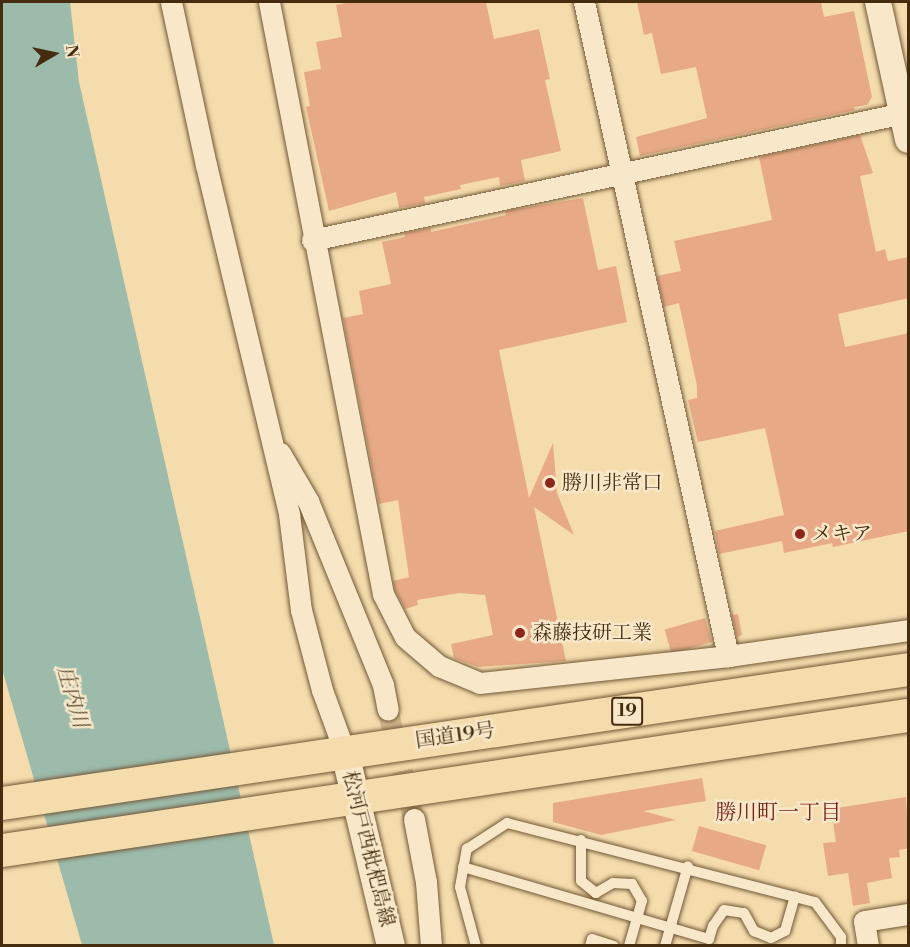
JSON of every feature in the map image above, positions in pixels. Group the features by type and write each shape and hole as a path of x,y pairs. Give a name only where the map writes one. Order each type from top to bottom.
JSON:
{"highway":[{"name":"国道19号","path":"2,803 909,669"},
{"name":"19","path":"2,850 346,797 909,716"}],"main road":[{"name":"松河戸西枇杷島線","path":"339,754 346,797 391,945"}],"street":[{"path":"171,2 289,514 301,609 339,754"},
{"path":"269,2 312,240 383,594 405,637 439,666 480,682 728,656 909,630"},
{"path":"584,2 728,656"},
{"path":"878,2 906,113 909,140"},
{"path":"312,240 622,176 906,113"},
{"path":"273,443 309,501 382,685 388,710"},
{"path":"414,819 426,882 431,945"},
{"path":"868,945 864,921 909,914"}],"lane":[{"path":"476,945 460,887 467,849 507,823 688,866 815,902 841,937 841,945"},
{"path":"581,840 581,881 596,893 614,884 632,884 642,901 629,945"},
{"path":"665,945 688,866"},
{"path":"464,867 670,927 709,942 712,926 724,910 744,913 754,931 771,938 785,931 795,896"},
{"path":"590,945 592,939 614,945"}],"water":[{"name":"庄内川","path":"2,2 70,2 79,82 274,945 82,945 2,669"}],"building":[{"path":"351,2 486,2 494,39 539,29 550,79 545,80 561,151 521,160 525,181 500,186 499,177 460,185 461,189 424,197 425,203 399,208 396,192 329,211 306,107 310,106 304,72 321,69 316,42 342,37 336,5"},
{"path":"637,2 821,2 824,17 854,11 872,97 867,105 854,107 855,110 640,156 636,137 707,118 696,67 661,74 652,33 644,35"},
{"path":"860,135 873,173 860,176 876,252 885,249 888,261 909,257 909,298 838,314 845,347 909,333 909,531 833,547 832,543 784,553 782,541 719,554 715,531 784,515 765,428 698,442 688,400 697,398 697,386 679,303 664,307 657,276 681,271 674,241 772,220 759,157"},
{"path":"583,198 598,270 616,266 627,322 499,350 529,498 553,443 557,493 574,535 534,507 566,661 478,667 454,658 451,644 493,635 485,595 459,593 417,600 418,605 405,609 395,590 393,581 409,577 398,500 379,504 343,318 363,314 359,291 391,284 382,242 405,237 404,233 431,228 431,232 506,215 505,211"},
{"path":"738,614 742,635 737,637 732,615"},
{"path":"705,618 712,642 672,654 665,630"},
{"path":"702,778 706,801 643,811 676,820 601,835 553,822 553,803"},
{"path":"906,797 909,848 899,850 900,857 889,858 892,878 867,883 870,903 853,906 848,873 828,876 823,843 836,842 831,809"},
{"path":"699,826 766,845 759,870 692,851"}],"tunnel":[{"path":"388,710 414,819"}],"place":[{"name":"勝川非常口","path":"550,483"},
{"name":"メキア","path":"800,534"},
{"name":"森藤技研工業","path":"520,633"}],"district":[{"name":"勝川町一丁目","path":"778,813"}]}
